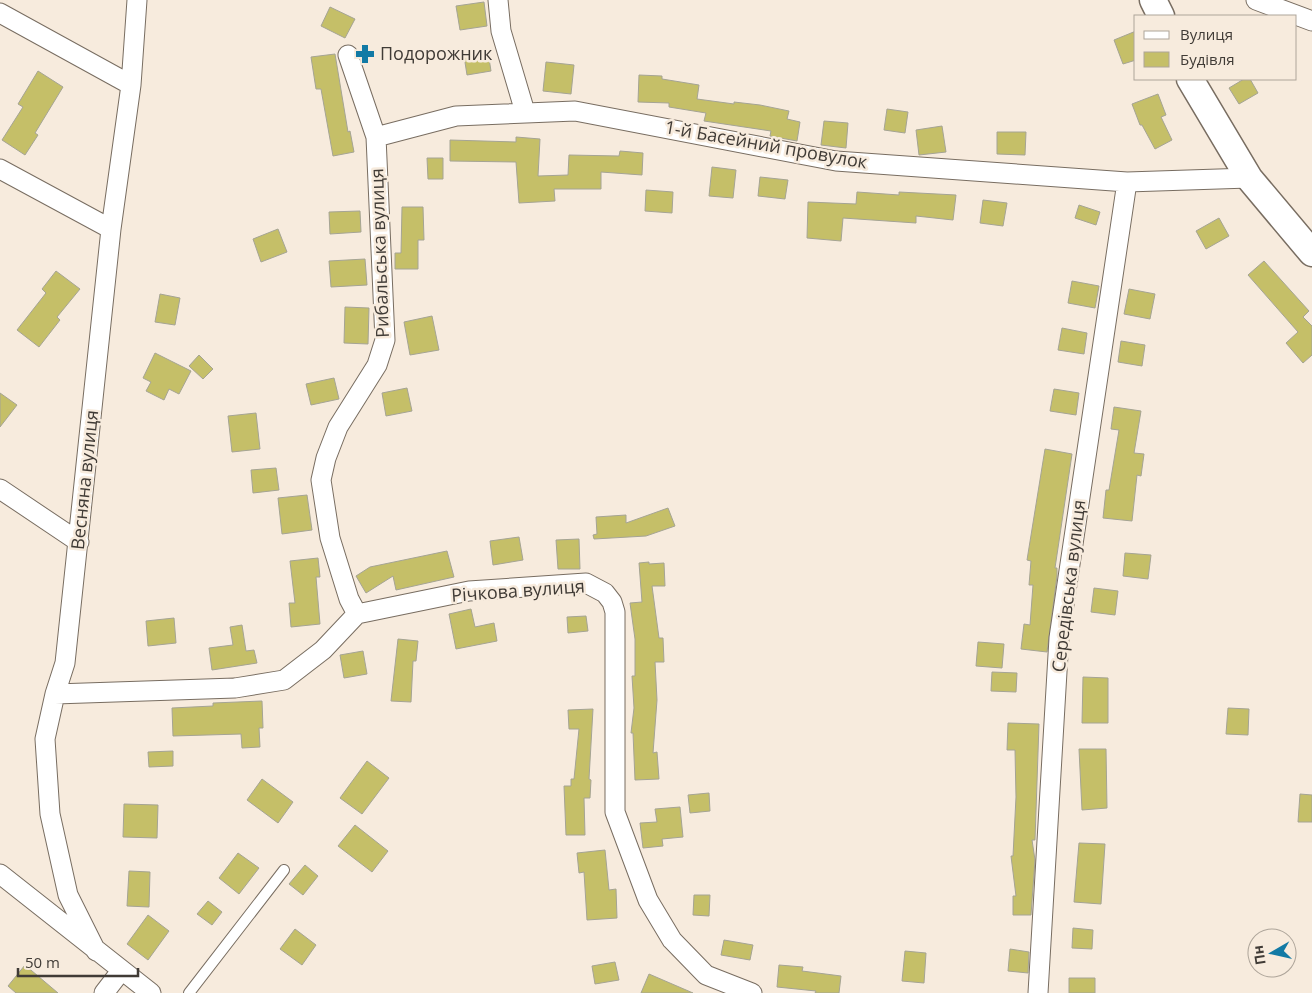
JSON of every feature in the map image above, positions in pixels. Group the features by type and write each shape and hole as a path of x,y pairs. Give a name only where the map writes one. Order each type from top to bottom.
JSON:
{"main road":[{"path":"1153,0 1160,15"},
{"path":"1191,80 1249,178 1312,253"}],"street":[{"name":"Весняна вулиця","path":"96,950 68,895 50,814 45,739 64,663 79,542 111,229 131,85 138,0"},
{"path":"498,0 501,31 525,112"},
{"path":"1256,0 1296,15"},
{"path":"0,13 131,85"},
{"path":"1297,15 1312,21"},
{"name":"Рибальська вулиця","path":"348,55 376,137 385,340 377,365 338,427 326,458 321,480 330,538 349,599 357,614"},
{"name":"1-й Басейний провулок","path":"376,137 456,116 575,111 836,161 1127,182 1249,178"},
{"path":"0,169 111,229"},
{"name":"Середівська вулиця","path":"1038,993 1059,638 1127,182"},
{"path":"0,489 79,542"},
{"name":"Річкова вулиця","path":"357,614 470,591 575,583 596,586 605,593 612,602 615,612 615,812 648,900 672,940 706,975 752,993"},
{"path":"55,694 235,688 284,680 323,650 357,614"},
{"path":"0,874 120,971 151,993"},
{"path":"104,993 120,971"}],"lane":[{"path":"189,993 284,870"}],"building":[{"path":"484,2 487,26 460,30 456,6"},
{"path":"330,7 355,19 345,38 321,26"},
{"path":"1134,32 1134,61 1123,64 1114,40"},
{"path":"488,52 491,71 467,75 464,56"},
{"path":"335,54 348,132 350,131 354,152 333,156 321,89 316,89 311,57"},
{"path":"546,62 574,65 571,94 543,91"},
{"path":"38,71 63,87 35,133 38,135 25,155 2,140 23,107 18,104"},
{"path":"639,75 662,76 662,79 699,85 697,99 760,105 789,111 787,119 800,122 797,141 770,136 771,131 704,121 706,113 669,107 669,103 638,102"},
{"path":"1242,80 1251,80 1258,93 1239,104 1229,88"},
{"path":"1158,94 1166,115 1161,117 1172,140 1155,149 1142,125 1140,125 1132,104"},
{"path":"887,109 908,112 905,133 884,130"},
{"path":"824,121 848,123 846,148 821,145"},
{"path":"942,126 946,152 919,155 916,130"},
{"path":"997,132 1026,132 1025,155 997,154"},
{"path":"516,137 540,139 538,176 568,175 569,155 619,156 620,151 643,153 642,175 601,172 601,189 554,189 555,201 519,203 516,162 450,161 450,140 516,142"},
{"path":"427,158 443,158 443,179 428,179"},
{"path":"712,167 736,170 733,198 709,196"},
{"path":"760,177 788,180 785,199 758,196"},
{"path":"646,190 673,192 672,213 645,211"},
{"path":"857,192 899,195 899,192 956,195 953,220 916,216 916,223 843,218 841,241 807,238 808,202 856,204"},
{"path":"983,200 1007,203 1003,226 980,223"},
{"path":"1079,205 1100,212 1096,225 1075,218"},
{"path":"402,207 423,207 424,240 418,240 418,269 395,269 395,253 401,253"},
{"path":"360,211 361,232 330,234 329,212"},
{"path":"1219,218 1229,236 1206,249 1196,231"},
{"path":"278,229 287,252 261,262 253,239"},
{"path":"365,259 367,285 331,287 329,261"},
{"path":"1264,261 1309,311 1303,317 1312,326 1312,355 1303,363 1286,343 1298,332 1248,275"},
{"path":"56,271 80,289 57,317 60,320 39,347 17,330 46,293 42,289"},
{"path":"1072,281 1099,286 1095,308 1068,303"},
{"path":"1129,289 1155,294 1150,319 1124,314"},
{"path":"160,294 180,298 175,325 155,322"},
{"path":"345,307 369,308 368,344 344,343"},
{"path":"432,316 439,350 410,355 404,322"},
{"path":"1062,328 1087,333 1084,354 1058,350"},
{"path":"1121,341 1145,345 1142,366 1118,362"},
{"path":"155,353 191,371 179,394 169,389 164,400 146,391 151,382 143,378"},
{"path":"199,355 213,369 203,379 189,366"},
{"path":"334,378 339,399 311,405 306,384"},
{"path":"407,388 412,411 386,416 382,393"},
{"path":"1054,389 1079,393 1076,415 1050,411"},
{"path":"0,393 17,405 0,427"},
{"path":"1114,407 1141,411 1134,453 1144,454 1141,476 1137,475 1132,521 1103,518 1106,490 1109,490 1119,430 1111,429"},
{"path":"256,413 260,449 232,452 228,416"},
{"path":"1045,449 1072,454 1055,568 1057,568 1057,576 1047,652 1021,649 1024,624 1030,625 1033,585 1029,585 1031,561 1027,560"},
{"path":"276,468 279,490 253,493 251,470"},
{"path":"307,495 312,530 282,534 278,498"},
{"path":"668,508 675,526 646,536 594,539 593,535 597,534 596,517 626,515 626,523"},
{"path":"519,537 523,560 493,565 490,541"},
{"path":"579,539 580,569 558,569 556,540"},
{"path":"447,551 454,577 396,590 393,576 366,593 356,576 370,567"},
{"path":"1125,553 1151,555 1148,579 1123,576"},
{"path":"318,558 320,577 316,577 320,624 291,627 289,603 295,603 290,561"},
{"path":"649,562 649,564 664,563 665,586 652,586 659,638 663,638 664,662 655,662 657,700 653,753 657,752 659,779 635,780 633,733 631,733 634,708 632,676 635,676 635,639 630,603 642,602 639,563"},
{"path":"1094,588 1118,591 1115,615 1091,612"},
{"path":"471,609 475,627 494,623 497,641 456,649 449,614"},
{"path":"586,616 588,631 568,633 567,617"},
{"path":"174,618 176,643 148,646 146,621"},
{"path":"242,625 246,651 254,650 257,663 212,670 209,648 233,645 230,627"},
{"path":"398,639 418,641 416,661 413,661 411,702 391,701"},
{"path":"978,642 1004,644 1002,668 976,666"},
{"path":"363,651 367,674 344,678 340,655"},
{"path":"992,672 1017,673 1016,692 991,691"},
{"path":"1083,677 1108,678 1108,723 1082,723"},
{"path":"262,701 263,728 259,728 260,747 242,748 241,734 173,736 172,708 213,706 213,703"},
{"path":"1228,708 1249,709 1248,735 1226,734"},
{"path":"593,709 589,779 591,780 590,798 584,798 585,835 566,835 564,786 571,786 571,779 574,779 579,729 569,729 568,710"},
{"path":"1008,723 1039,724 1035,840 1032,840 1035,860 1031,915 1013,915 1013,896 1016,896 1011,856 1013,856 1016,797 1015,750 1007,750"},
{"path":"1079,749 1106,749 1107,808 1082,810"},
{"path":"173,751 173,766 149,767 148,752"},
{"path":"367,761 389,778 362,814 340,798"},
{"path":"262,779 293,802 278,823 247,800"},
{"path":"709,793 710,811 690,813 688,795"},
{"path":"1300,794 1312,795 1312,822 1298,822"},
{"path":"124,804 158,805 157,838 123,837"},
{"path":"680,807 683,837 662,839 663,846 643,848 640,823 657,822 655,809"},
{"path":"355,825 388,851 372,872 338,846"},
{"path":"1079,843 1105,844 1101,904 1074,902"},
{"path":"605,850 609,890 616,889 617,918 587,920 584,872 579,873 577,853"},
{"path":"238,853 259,868 239,894 219,878"},
{"path":"305,865 318,876 303,895 289,884"},
{"path":"129,871 150,872 149,907 127,906"},
{"path":"694,895 710,895 709,916 693,915"},
{"path":"208,901 222,912 212,925 197,914"},
{"path":"148,915 169,931 148,960 127,944"},
{"path":"1073,928 1093,930 1092,949 1072,948"},
{"path":"295,929 316,945 302,965 280,949"},
{"path":"724,940 753,945 750,960 721,955"},
{"path":"1010,949 1029,952 1028,973 1008,971"},
{"path":"905,951 926,953 924,983 902,981"},
{"path":"615,962 619,980 595,984 592,966"},
{"path":"25,965 58,993 16,993 8,986"},
{"path":"779,965 803,967 802,971 841,976 839,993 815,993 816,991 777,987"},
{"path":"649,974 693,993 641,993"},
{"path":"1069,978 1095,978 1095,993 1069,993"}],"place":[{"name":"Подорожник","path":"365,54"}]}
